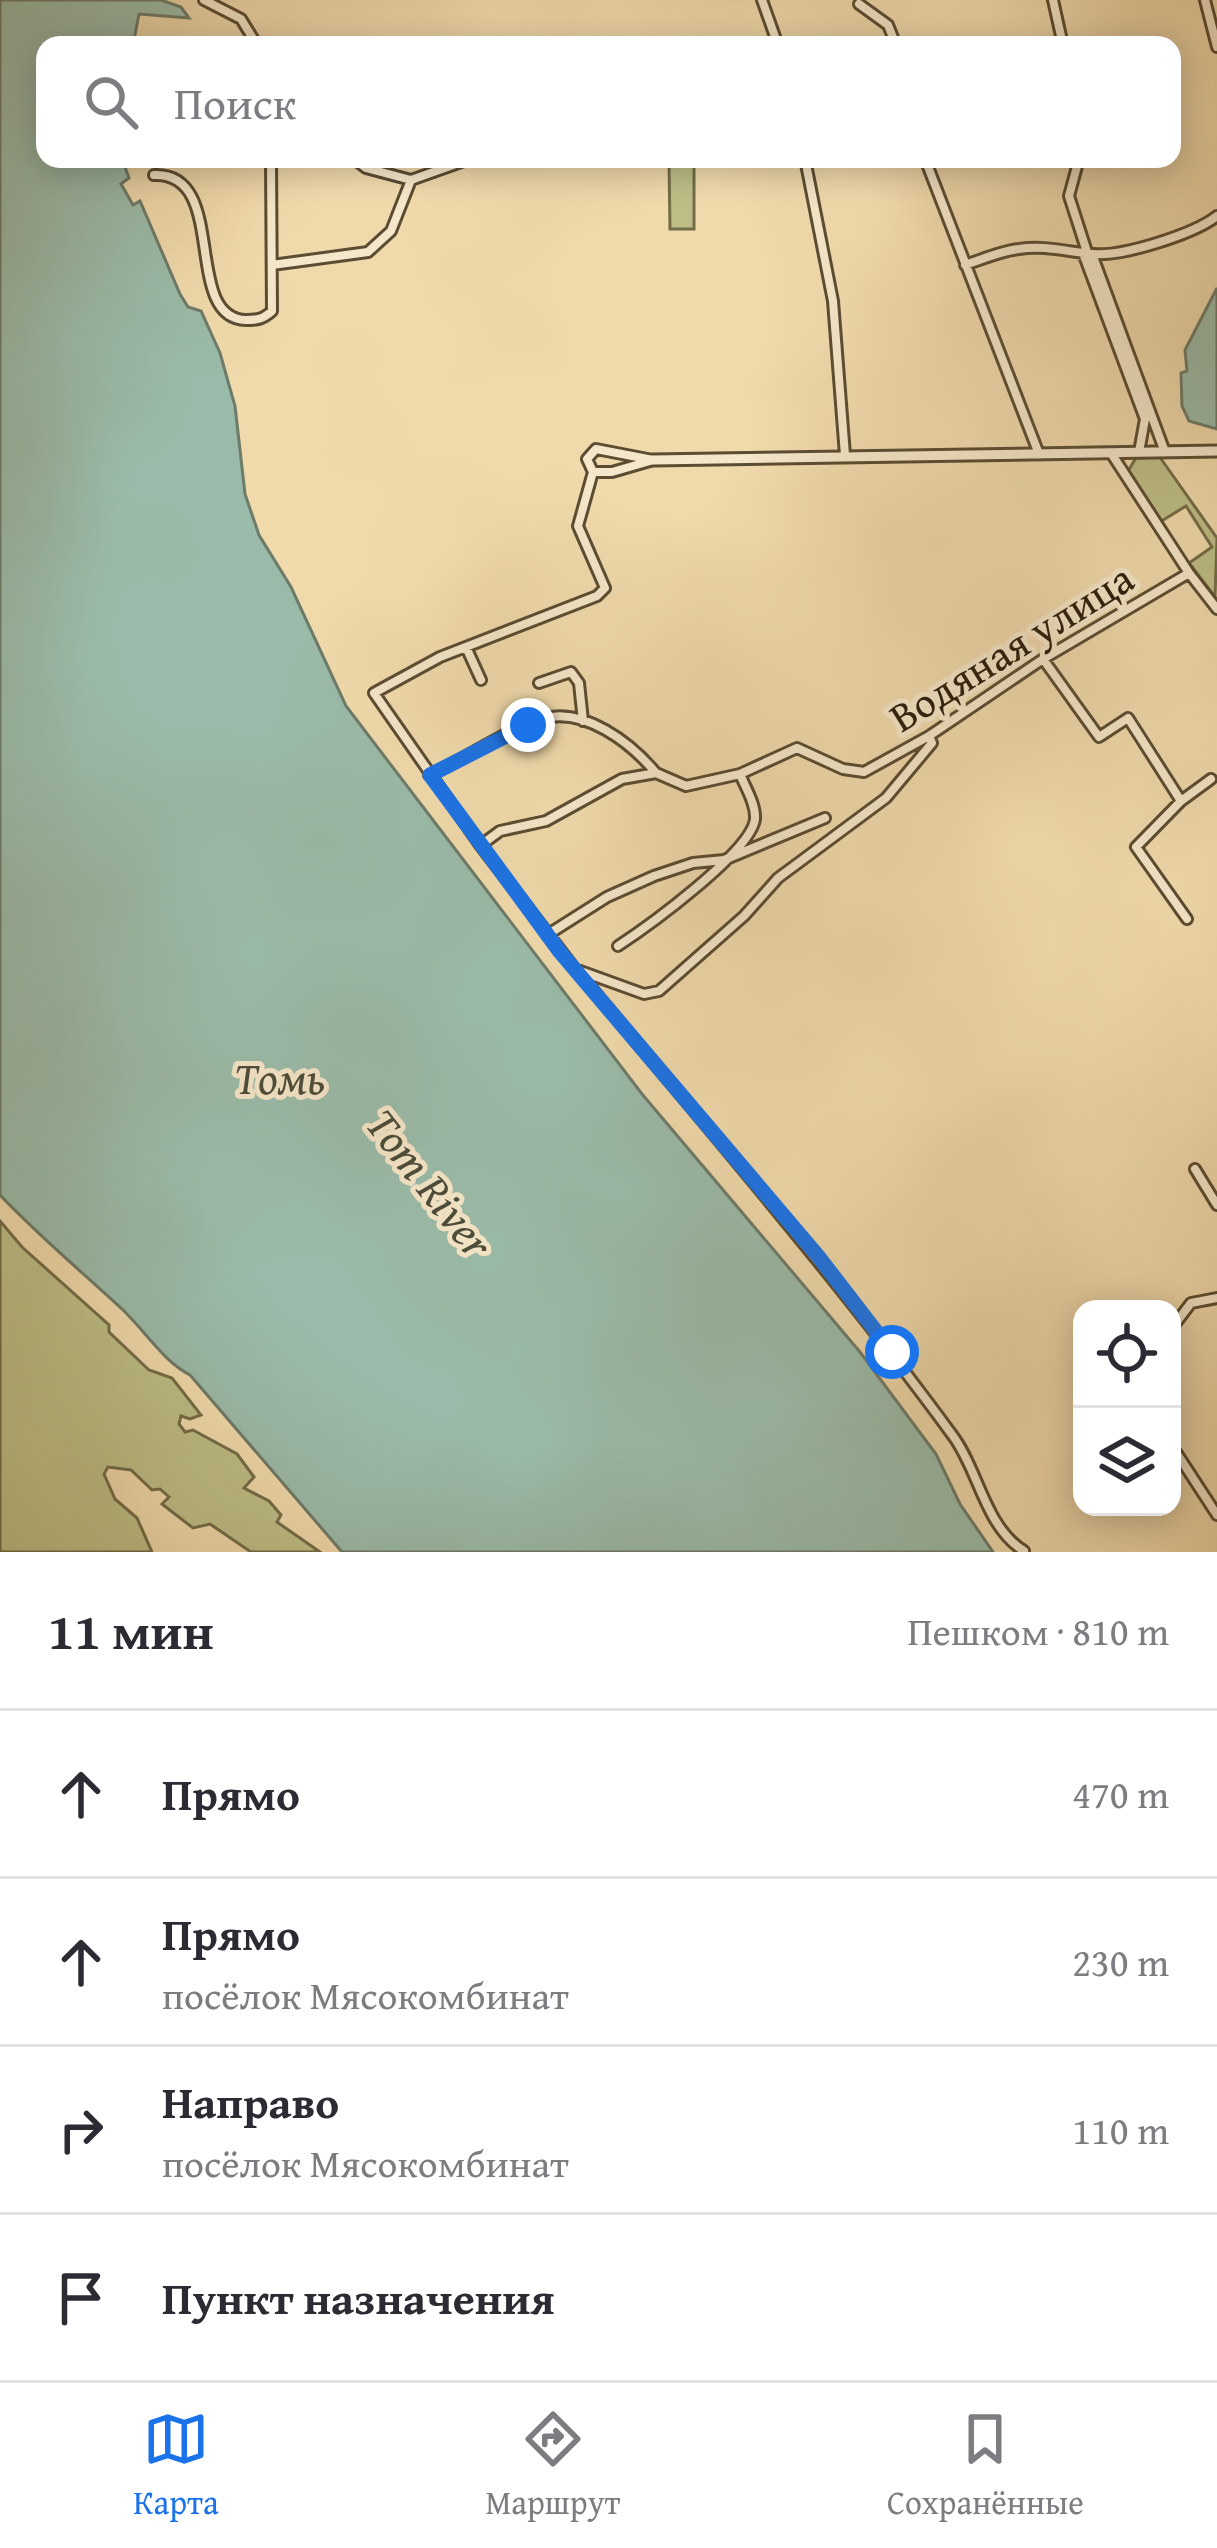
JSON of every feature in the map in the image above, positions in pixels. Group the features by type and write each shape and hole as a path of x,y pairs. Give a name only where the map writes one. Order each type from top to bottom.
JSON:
{"street":[{"path":"205,0 241,19 251,36"},
{"path":"762,0 775,36"},
{"path":"1053,0 1062,36"},
{"path":"1205,0 1217,47"},
{"path":"859,4 888,25 892,36"},
{"path":"154,175 168,175 184,183 202,222 206,260 217,300 227,315 239,320 263,319 272,311 271,168"},
{"path":"367,168 411,180 445,168"},
{"path":"807,168 833,301 845,455"},
{"path":"928,168 1039,454"},
{"path":"1077,168 1069,196 1145,419 1139,452"},
{"path":"272,265 368,252 391,231 411,180"},
{"path":"965,265 1016,249 1045,247 1087,253 1191,232 1217,216"},
{"path":"1087,253 1165,452"},
{"path":"1024,1551 988,1507 958,1443 892,1352 818,1256 548,934 374,693 516,625 580,604 604,588 578,526 593,472 587,459 596,448 652,460 1217,451"},
{"path":"1111,453 1217,609"},
{"path":"593,472 612,472 652,460"},
{"name":"Водяная улица","path":"740,774 797,748 843,769 864,772 929,736 1043,658 1189,573"},
{"path":"466,647 481,680"},
{"path":"1043,658 1099,736 1128,718 1181,801"},
{"path":"538,682 571,671 579,683 583,721"},
{"path":"430,775 541,719 583,721 625,741 656,773 686,786 740,774 754,806 755,819 745,838 692,892 618,946"},
{"path":"575,968 644,994 659,991 745,916 778,878 886,798 932,743 929,736"},
{"path":"480,845 500,831 545,821 622,778 656,773"},
{"path":"1187,919 1136,847 1181,801 1211,779"},
{"path":"548,934 607,897 654,876 693,863 724,860 825,818"},
{"path":"1195,1169 1217,1205"},
{"path":"1181,1316 1191,1303 1217,1298"},
{"path":"1181,1460 1217,1515"}],"green space":[{"path":"669,168 694,168 694,229 670,229"},
{"path":"1159,456 1217,538 1215,597 1189,563 1212,547 1186,506 1160,522 1128,471 1136,458"},
{"path":"0,1221 149,1370 172,1378 201,1415 181,1416 179,1424 185,1432 193,1430 237,1454 254,1477 244,1488 269,1501 281,1515 277,1522 320,1552 251,1552 210,1524 193,1528 162,1504 169,1497 160,1489 152,1490 131,1470 108,1467 104,1474 115,1499 137,1518 152,1552 0,1552"}],"water":[{"name":"Томь","path":"0,0 161,0 181,7 189,18 139,14 135,36 36,36 36,168 125,168 129,178 121,184 133,205 140,201 180,294 188,307 201,311 220,353 235,406 245,494 259,535 291,587 346,706 642,1094 860,1352 936,1454 960,1504 993,1552 342,1552 190,1375 171,1362 123,1310 0,1195"},
{"path":"1217,288 1217,429 1189,421 1182,406 1181,373 1187,371 1185,350"}],"route":[{"path":"528,725 430,775 560,952 818,1256 892,1352"}],"water label":[{"name":"Tom River","path":"430,1183"}]}
